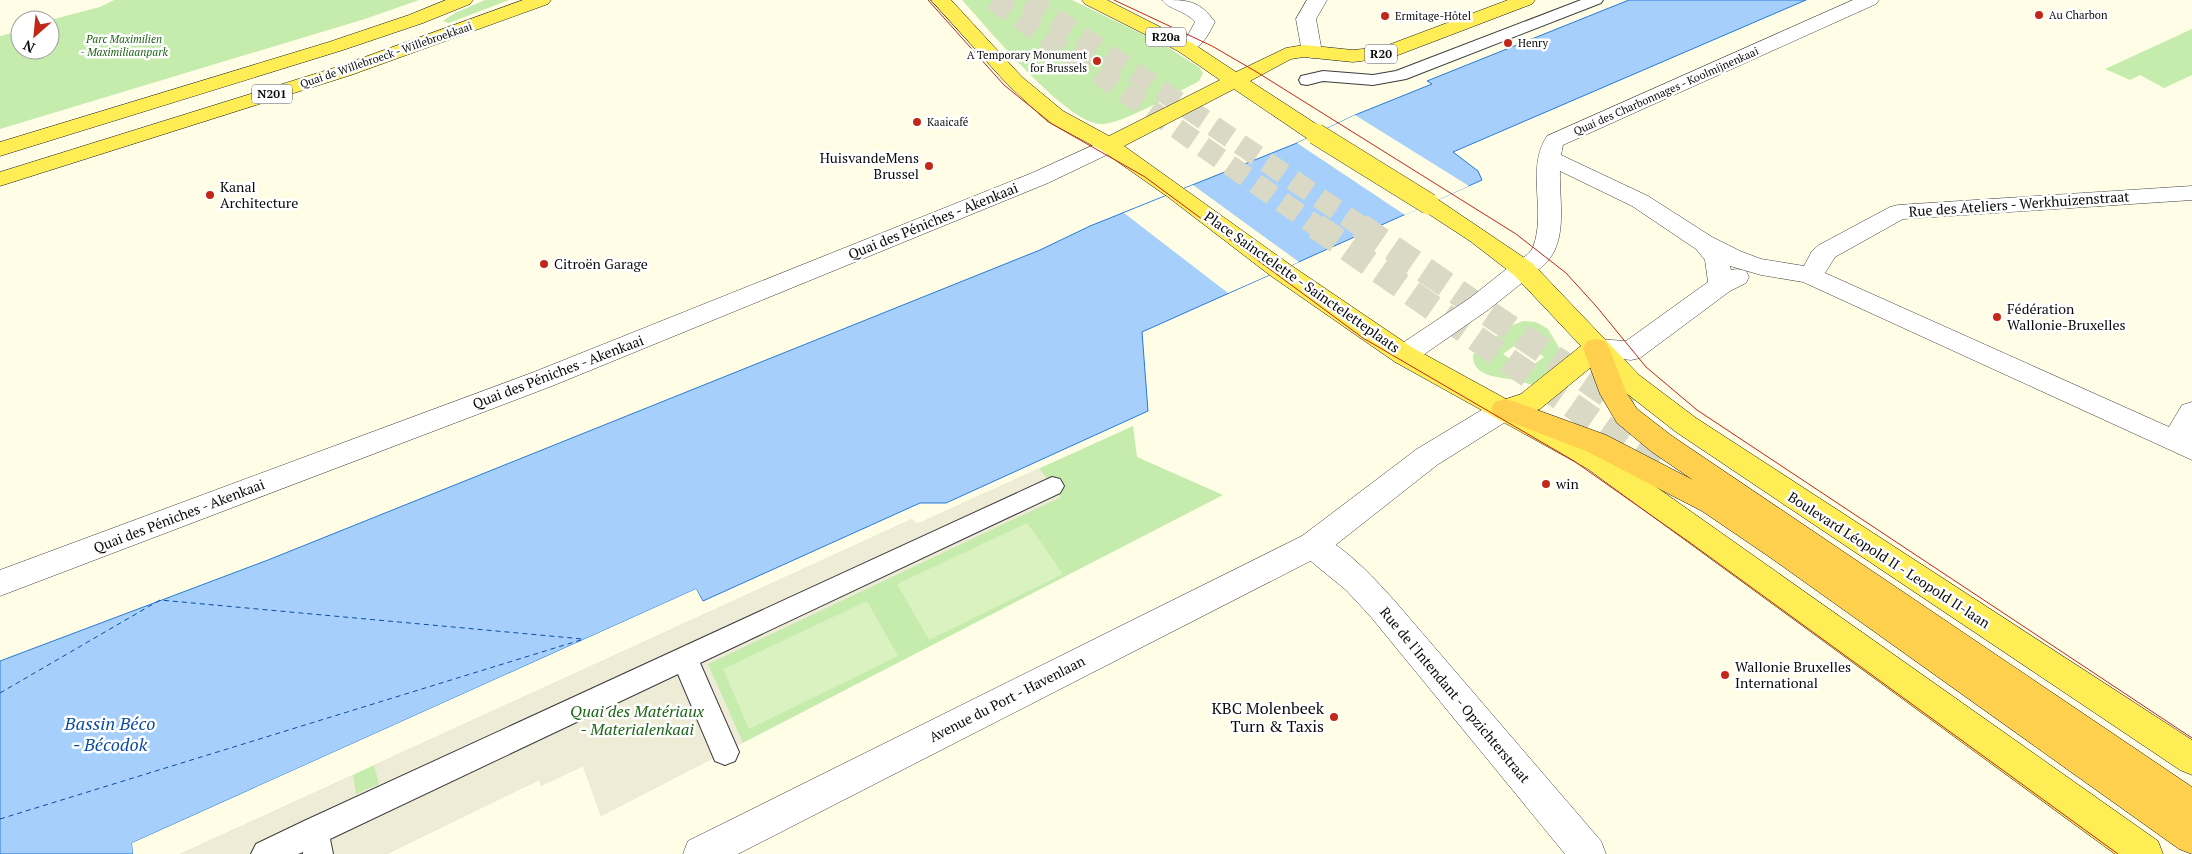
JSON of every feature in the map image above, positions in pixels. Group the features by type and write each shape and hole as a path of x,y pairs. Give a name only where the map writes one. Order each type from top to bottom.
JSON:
{"highway":[{"path":"1596,348 1613,394 1627,416 1662,444 2192,807"},
{"path":"1505,409 1596,443 1712,503 1782,549 2192,837"}],"main road":[{"name":"Quai de Willebroeck - Willebroekkaai","path":"0,149 336,46 416,19 463,0"},
{"name":"Quai de Willebroeck - Willebroekkaai","path":"0,179 344,71 541,0"},
{"name":"Place Sainctelette - Saincteletteplaats","path":"941,0 1014,81 1035,101 1055,116 1109,145 1176,192 1280,270 1404,354 1585,452 2145,854"},
{"name":"R20a","path":"1092,0 1185,47 1316,134 1430,204 1478,236 1522,269"},
{"name":"R20","path":"1236,81 1286,54 1312,52 1353,56 1386,53 1525,0"},
{"path":"336,46 344,71"},
{"path":"1109,145 1236,81"},
{"path":"1505,409 1530,402 1568,373 1596,348 1522,269"},
{"name":"Boulevard Léopold II - Leopold II-laan","path":"1596,348 1651,400 1694,430 2192,759"}],"street":[{"path":"1172,0 1195,10 1204,22 1196,38 1185,47"},
{"path":"1312,52 1306,18 1317,0"},
{"name":"R20","path":"1307,80 1323,76 1367,80 1382,79 1433,56 1595,0"},
{"name":"Quai des Charbonnages - Koolmijnenkaai","path":"1548,157 1550,147 1559,138 1869,0"},
{"name":"Quai des Péniches - Akenkaai","path":"0,583 543,379 1040,178 1109,145"},
{"path":"1548,157 1640,201 1704,243 1732,257 1761,268 1792,271 1811,276 2183,445 2184,423 2192,412"},
{"name":"Place Sainctelette - Saincteletteplaats","path":"1404,354 1479,304 1543,253 1547,240 1550,207 1548,157"},
{"name":"Rue des Ateliers - Werkhuizenstraat","path":"1811,276 1821,257 1827,251 1898,212 2192,193"},
{"path":"1704,243 1717,258 1721,285"},
{"path":"1596,348 1631,351 1721,285 1735,277 1761,268"},
{"path":"1313,546 1427,457 1505,409"},
{"path":"266,854 316,843 684,658 1052,486"},
{"name":"Avenue du Port - Havenlaan","path":"701,854 1313,546"},
{"name":"Rue de l'Intendant - Opzichterstraat","path":"1313,546 1357,581 1382,608 1588,854"},
{"path":"684,658 725,752"}],"green space":[{"name":"Parc Maximilien - Maximiliaanpark","path":"114,0 419,0 365,19 0,129 0,36 10,34 10,60 60,60 60,17 100,7"},
{"path":"485,0 509,0 449,23 443,21 455,13"},
{"path":"962,0 1072,0 1163,44 1200,68 1203,73 1199,81 1194,84 1123,119 1103,124 1088,121 1070,110 1029,73"},
{"path":"2192,29 2192,75 2164,88 2140,75 2130,80 2105,69"},
{"path":"1523,321 1536,322 1548,329 1573,371 1546,389 1482,372 1477,368 1473,355 1477,350 1513,325","holes":["1521,341 1544,357 1526,370 1503,354"]},
{"name":"Quai des Matériaux - Materialenkaai","path":"1133,426 1137,457 1223,495 601,816 583,766 541,786 539,780 387,854 180,854 912,519 917,524"},
{"path":"1027,523 1063,574 929,640 897,584"},
{"path":"867,601 898,656 749,729 723,669"}],"shaded area":[{"path":"1039,468 1061,497 708,664 743,743 601,816 583,766 541,786 539,780 387,854 180,854 353,775 356,794 379,784 374,765 912,519 917,524"}],"water":[{"name":"Bassin Béco - Bécodok","path":"1629,0 1806,0 1453,152 1478,171 1482,180 1142,332 1148,411 946,503 920,503 703,601 696,589 132,843 133,854 0,854 0,661 268,560 1040,250 1090,226 1297,143 1355,115 1432,84 1427,81"}],"pier":[{"path":"1355,115 1469,186 1405,215 1297,143"},
{"path":"1193,185 1299,262 1228,293 1124,213"},
{"path":"696,589 704,604 701,603 695,592 135,845 135,854 133,854 132,843"}],"ferry route":[{"path":"0,693 160,600 583,639"},
{"path":"0,819 584,639"}],"tunnel":[{"path":"993,0 1318,227"},
{"path":"1028,0 1362,227"},
{"path":"1316,226 1667,472"},
{"path":"1360,226 1629,409"}],"tram line":[{"path":"928,0 1004,85 1052,124 1145,177 1363,338 1574,461 1689,542 2118,854"},
{"path":"1114,0 1212,46 1255,71 1516,234 1566,273 1646,367 1697,410 2192,738"}],"place":[{"name":"Au Charbon","path":"2039,15"},
{"name":"Ermitage-Hôtel","path":"1385,16"},
{"name":"Henry","path":"1508,43"},
{"name":"A Temporary Monument for Brussels","path":"1097,61"},
{"name":"Kaaicafé","path":"917,122"},
{"name":"HuisvandeMens Brussel","path":"929,166"},
{"name":"Kanal Architecture","path":"210,195"},
{"name":"Citroën Garage","path":"544,264"},
{"name":"Fédération Wallonie-Bruxelles","path":"1997,317"},
{"name":"win","path":"1546,484"},
{"name":"Wallonie Bruxelles International","path":"1725,675"},
{"name":"KBC Molenbeek Turn & Taxis","path":"1334,717"}]}
